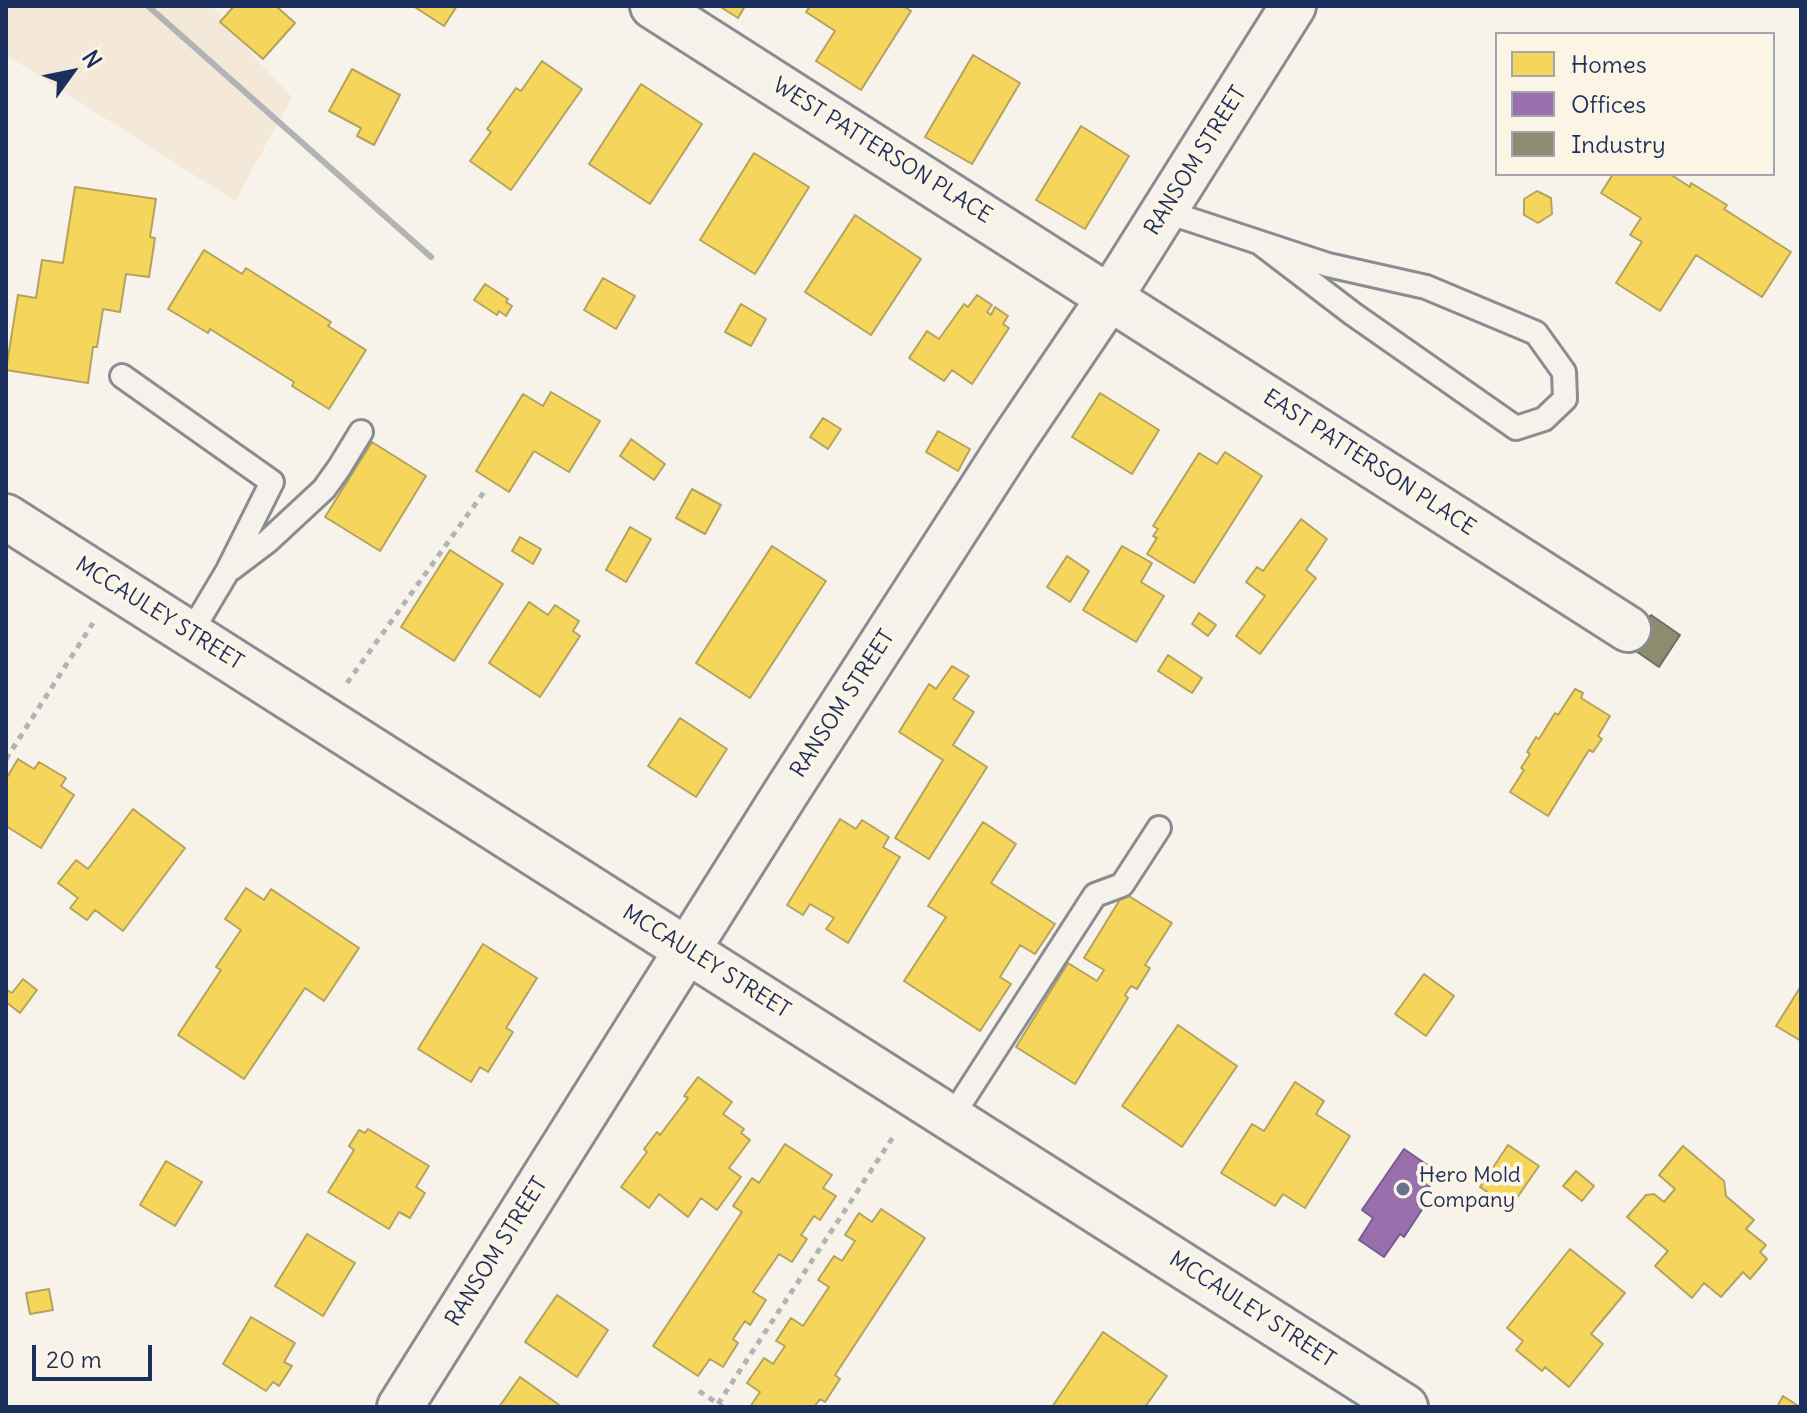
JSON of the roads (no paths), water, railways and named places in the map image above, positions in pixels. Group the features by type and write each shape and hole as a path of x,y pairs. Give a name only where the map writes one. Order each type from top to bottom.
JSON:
{"street":[{"name":"WEST PATTERSON PLACE","path":"653,6 1110,297"},
{"name":"RANSOM STREET","path":"400,1407 787,791 1012,442 1110,297 1293,6"},
{"name":"EAST PATTERSON PLACE","path":"1110,297 1628,629"},
{"name":"MCCAULEY STREET","path":"6,517 1405,1407"}],"lane":[{"path":"1164,211 1328,265 1426,287 1536,333 1564,372 1565,399 1544,419 1516,428 1353,314 1260,243"},
{"path":"122,376 272,482 227,572 190,634"},
{"path":"227,572 268,541 324,489 361,432"},
{"path":"951,1118 1095,895 1122,885 1159,828"}],"railway":[{"path":"148,6 431,257"}],"place":[{"name":"Hero Mold Company","path":"1403,1189"}]}
